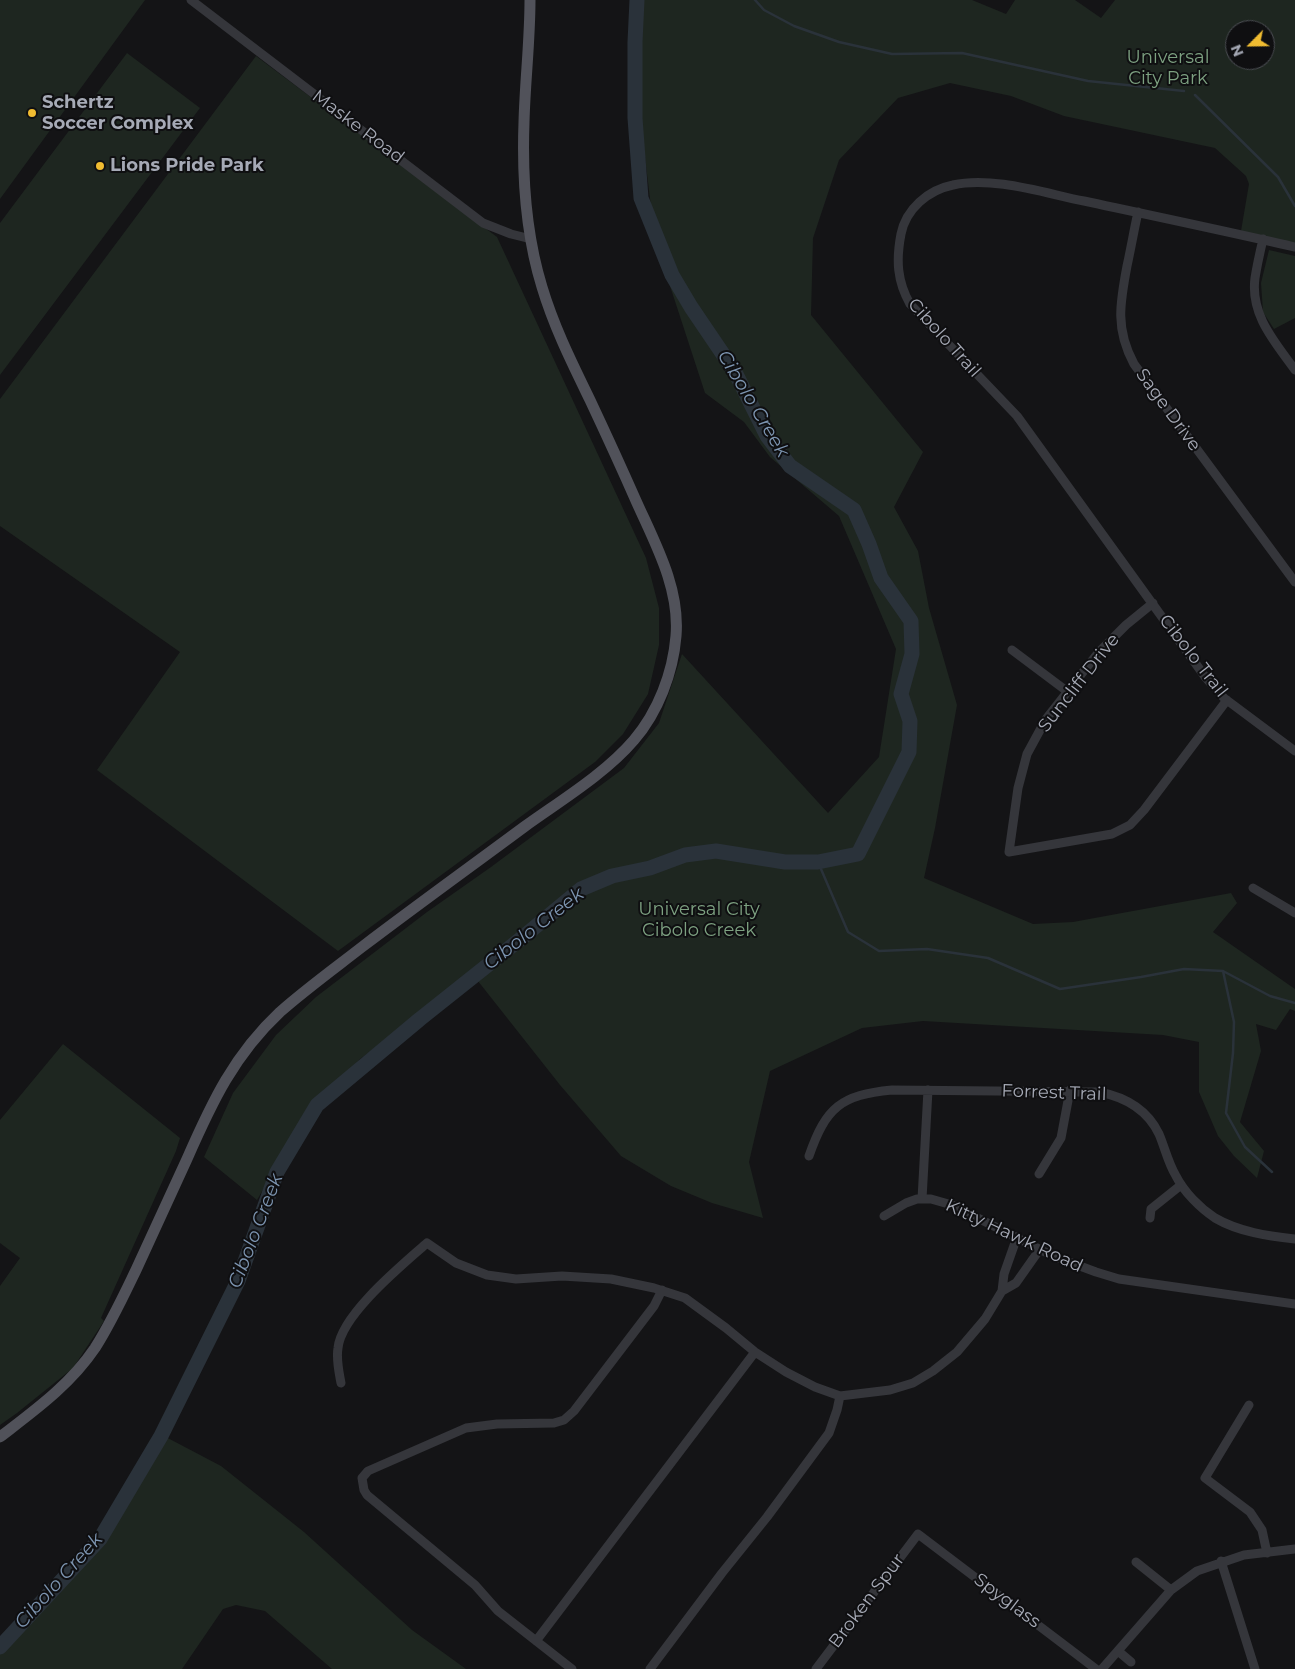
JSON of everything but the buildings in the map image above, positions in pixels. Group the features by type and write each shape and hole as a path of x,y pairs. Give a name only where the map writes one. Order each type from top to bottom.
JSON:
{"main road":[{"path":"0,1437 57,1392 94,1350 118,1307 222,1083 261,1030 305,991 417,905 622,753 647,724 660,698 670,671 676,636 675,604 670,582 653,538 559,335 542,287 531,239 524,156 530,0"}],"street":[{"name":"Maske Road","path":"191,0 484,222 500,230 531,239"},
{"name":"Cibolo Trail","path":"1295,247 1138,212 992,183 973,182 941,188 924,198 912,210 905,220 901,231 897,269 910,304 1017,416 1206,678 1227,700 1295,751"},
{"name":"Sage Drive","path":"1138,212 1120,306 1120,326 1129,355 1295,582"},
{"path":"1263,239 1255,280 1257,307 1266,329 1295,370"},
{"name":"Suncliff Drive","path":"1153,603 1107,643 1046,719 1027,754 1018,788 1009,852 1112,834 1130,825 1144,810 1227,700"},
{"path":"1012,650 1068,692"},
{"path":"1253,888 1295,913"},
{"name":"Forrest Trail","path":"809,1156 815,1140 828,1117 839,1104 871,1092 892,1090 1070,1090 1099,1092 1129,1101 1141,1111 1156,1129 1181,1185 1197,1204 1214,1218 1242,1231 1295,1239"},
{"path":"922,1199 928,1090"},
{"path":"1039,1174 1061,1138 1070,1090"},
{"path":"1150,1218 1151,1209 1181,1185"},
{"name":"Kitty Hawk Road","path":"884,1216 906,1203 931,1199 952,1205 1040,1249 1096,1272 1119,1279 1295,1304"},
{"path":"341,1383 338,1369 338,1347 347,1324 370,1297 426,1243 456,1263 487,1274 516,1279 562,1276 611,1279 662,1290 685,1298 755,1352 786,1372 815,1386 840,1396 890,1390 913,1383 933,1371 957,1352 985,1319 1002,1291 1004,1274 1017,1237"},
{"path":"1002,1291 1016,1283 1040,1249"},
{"path":"572,1669 498,1611 475,1586 367,1495 358,1477 466,1428 497,1424 554,1423 564,1420 574,1411 654,1306 662,1290"},
{"path":"536,1641 755,1352"},
{"path":"650,1669 722,1573 767,1517 829,1432 840,1396"},
{"path":"1249,1405 1205,1478 1250,1512 1262,1530 1266,1553"},
{"name":"Broken Spur","path":"816,1669 918,1534"},
{"name":"Spyglass","path":"918,1534 1096,1669"},
{"path":"1102,1669 1170,1590 1196,1571 1221,1561 1244,1555 1295,1549"},
{"path":"1221,1561 1255,1669"},
{"path":"1136,1562 1170,1590"},
{"path":"1118,1651 1131,1662"}],"green space":[{"name":"Schertz Soccer Complex","path":"0,0 145,0 0,199"},
{"name":"Universal City Cibolo Creek","path":"632,0 972,0 1006,14 1015,0 1075,0 1101,18 1115,0 1295,0 1295,244 1241,231 1249,184 1246,176 1215,148 1064,116 1011,96 950,83 898,98 839,160 813,238 811,315 923,452 894,507 918,551 929,608 957,705 924,878 1033,924 1073,922 1231,893 1237,903 1213,932 1295,989 1295,1011 1290,1009 1276,1030 1256,1024 1261,1051 1240,1122 1264,1151 1257,1178 1234,1156 1218,1136 1199,1092 1199,1042 1163,1035 923,1021 862,1028 770,1071 749,1162 763,1218 712,1203 671,1186 621,1156 560,1085 474,976 360,1059 296,1133 257,1200 204,1157 233,1093 276,1035 316,997 427,912 624,768 659,723 682,654 828,813 879,757 896,649 839,516 770,457 744,422 705,393 655,240 630,33"},
{"name":"Lions Pride Park","path":"127,53 200,108 0,375 0,223"},
{"path":"256,56 497,237 646,558 659,608 659,645 648,694 623,734 595,762 338,951 97,770 180,652 0,526 0,399"},
{"path":"1269,250 1295,256 1295,318 1274,329 1263,312 1261,283"},
{"path":"63,1044 180,1138 176,1151 101,1318 104,1321 73,1368 0,1425 0,1286 20,1258 0,1243 0,1120"},
{"path":"162,1435 221,1466 304,1532 412,1630 466,1669 332,1669 265,1611 236,1605 223,1609 182,1669 0,1669 0,1654 60,1593 108,1533 151,1463"}],"waterway":[{"name":"Cibolo Creek","path":"0,1647 100,1539 161,1436 238,1281 277,1172 317,1105 581,889 612,876 650,868 685,855 716,851 785,862 818,862 858,854 909,752 910,721 901,694 912,654 911,621 881,578 854,510 790,466 767,436 735,372 672,275 641,198 635,118 637,0"},
{"path":"755,0 764,10 794,26 839,42 892,54 962,53 1088,81 1184,91"},
{"path":"1195,95 1278,177 1295,206"},
{"path":"818,862 848,932 879,951 927,949 988,958 1060,989 1184,969 1223,971 1270,996 1295,1003"},
{"path":"1223,971 1234,1022 1233,1053 1226,1113 1245,1147 1272,1172"}],"place":[{"name":"Schertz Soccer Complex","path":"32,113"},
{"name":"Lions Pride Park","path":"100,166"}],"park label":[{"name":"Universal City Park","path":"1168,68"}]}
